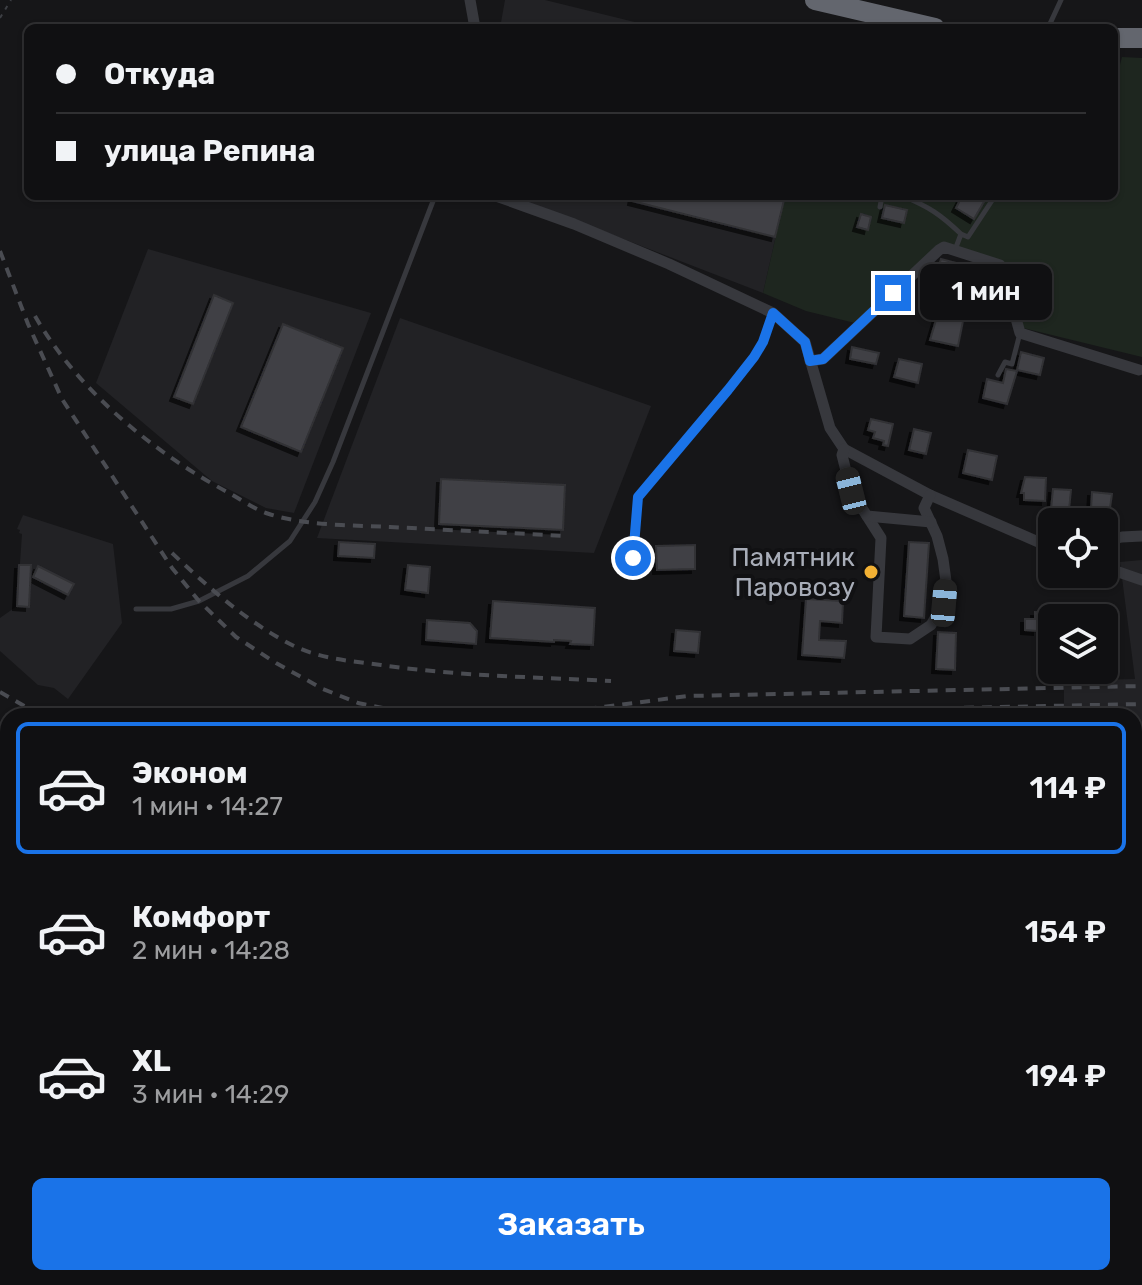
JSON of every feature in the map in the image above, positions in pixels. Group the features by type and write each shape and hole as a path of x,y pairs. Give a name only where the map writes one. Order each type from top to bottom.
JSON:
{"highway":[{"path":"815,0 918,24"},
{"path":"1118,38 1142,38"}],"street":[{"path":"470,0 474,24"},
{"path":"507,200 629,247 773,313 805,342 830,428 844,449 930,495 1038,542"},
{"path":"810,361 823,359 944,247 1000,265 1009,277 1011,300 1020,333 1139,370"},
{"path":"844,449 842,455 851,491 881,538 876,637 910,639 931,625 944,603 946,581 943,559 937,536 924,508 930,495"},
{"path":"867,516 931,522"},
{"path":"1118,538 1142,536"},
{"path":"1118,572 1142,580"}],"lane":[{"path":"1050,24 1061,0"},
{"path":"136,609 171,609 205,599 248,576 290,541 315,502 333,462 433,200"},
{"path":"880,207 881,200"},
{"path":"913,200 940,214 968,237 992,200"},
{"path":"954,251 961,234"},
{"path":"633,558 638,497 754,357 773,313"},
{"path":"998,375 1005,362 1012,364 1020,333"}],"path":[{"path":"0,18 11,0"}],"shaded area":[{"path":"505,0 545,0 643,24 501,24"},
{"path":"1122,57 1142,58 1142,357 1019,327 1000,265 945,248 855,323 806,311 763,293 784,200 1118,200 1118,72"},
{"path":"522,200 784,200 763,293"},
{"path":"148,249 371,313 294,513 266,508 212,481 96,383"},
{"path":"400,318 651,406 594,553 317,538"},
{"path":"23,515 113,544 122,623 68,699 54,688 38,685 0,651 0,618 17,606 22,534 17,529"},
{"path":"1142,560 1142,708 1064,708 1064,684 1118,684 1118,679 1135,679 1120,562"}],"building":[{"path":"632,200 784,200 775,237"},
{"path":"960,200 985,200 974,219 956,208"},
{"path":"885,205 907,210 904,223 882,218"},
{"path":"861,214 871,217 868,230 857,227"},
{"path":"941,259 960,264 955,285 931,279 934,264 939,265"},
{"path":"214,295 233,303 193,404 174,397"},
{"path":"939,310 964,316 958,346 930,340"},
{"path":"283,324 343,348 301,452 241,427"},
{"path":"852,347 879,353 876,364 850,359"},
{"path":"1021,352 1044,358 1040,375 1017,370"},
{"path":"899,359 922,364 918,383 894,377"},
{"path":"1006,369 1017,371 1007,404 983,398 987,379 1003,383"},
{"path":"871,419 893,424 888,446 883,445 884,441 873,438 875,432 868,430"},
{"path":"914,429 931,433 926,454 909,450"},
{"path":"968,450 997,456 992,480 963,473"},
{"path":"1025,477 1046,478 1045,501 1024,500 1024,493 1021,493"},
{"path":"441,479 565,485 563,530 439,524"},
{"path":"1053,489 1071,490 1069,508 1051,508"},
{"path":"1092,492 1112,494 1110,508 1091,508"},
{"path":"339,542 375,544 374,558 338,556"},
{"path":"909,542 929,543 924,618 904,616"},
{"path":"695,545 695,569 657,570 656,546"},
{"path":"19,565 31,565 29,607 17,606"},
{"path":"408,565 430,567 428,593 405,590"},
{"path":"38,566 74,584 68,595 33,577"},
{"path":"806,599 843,601 842,623 820,621 819,640 846,641 844,658 802,655"},
{"path":"493,601 595,608 593,645 570,644 571,641 490,638"},
{"path":"1035,612 1038,612 1037,631 1025,630 1025,619 1035,619"},
{"path":"427,620 470,623 477,631 476,644 426,640"},
{"path":"676,630 700,632 698,653 674,651"},
{"path":"938,632 956,633 955,670 936,669"}],"railway":[{"path":"0,251 62,399 172,568 199,601 236,637 276,663 323,689 358,703 383,708"},
{"path":"35,316 73,370 121,418 174,460 264,512 298,521 329,524 567,536"},
{"path":"172,553 244,615 275,636 314,653 347,661 438,672 611,681"},
{"path":"595,708 688,696 1142,686"},
{"path":"0,692 28,708"},
{"path":"953,708 1142,704"}],"place":[{"name":"Памятник Паровозу","path":"871,572"}],"route":[{"path":"633,558 638,497 754,357 773,313 805,342 810,361 823,359 893,293"}]}
